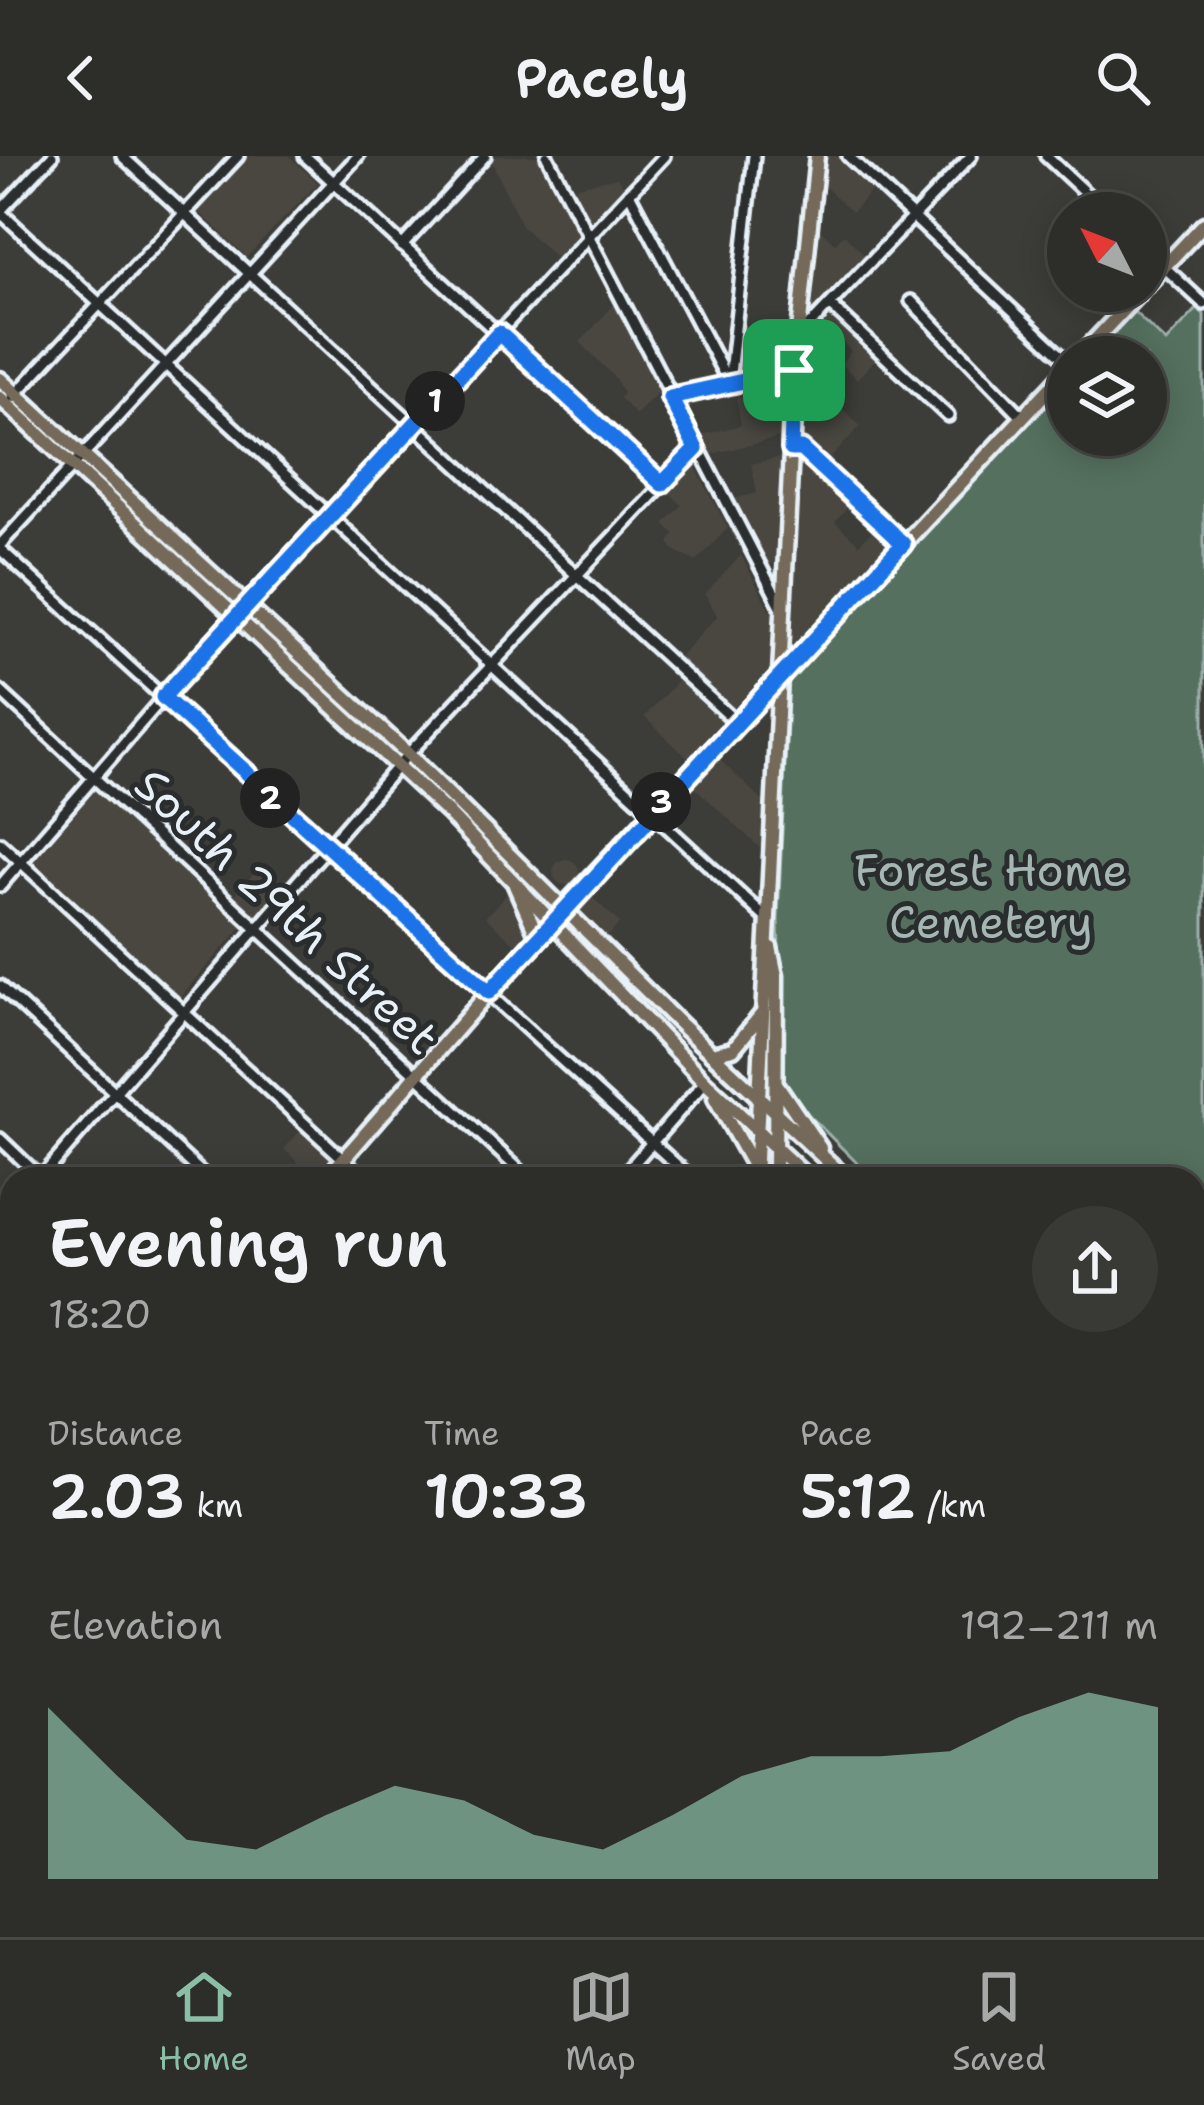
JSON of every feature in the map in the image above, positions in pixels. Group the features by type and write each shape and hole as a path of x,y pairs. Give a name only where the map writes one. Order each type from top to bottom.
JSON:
{"main road":[{"path":"755,1167 794,370 817,156"},
{"path":"1167,264 1204,224"},
{"path":"1099,336 1121,312"},
{"path":"0,379 8,398 408,754 758,1100 834,1167"},
{"path":"337,1167 562,908 1047,389"},
{"path":"77,459 234,616 398,766 705,1082 796,1167"},
{"path":"512,879 538,937"},
{"path":"769,945 776,976 775,1167"},
{"path":"712,1054 731,1050 761,1014"},
{"path":"775,1080 834,1167"},
{"path":"705,1082 751,1167"}],"street":[{"path":"52,156 0,212 770,922"},
{"path":"122,156 736,722"},
{"path":"8,398 238,156"},
{"path":"305,156 662,484"},
{"path":"358,156 0,547 679,1167"},
{"path":"402,246 485,156"},
{"path":"547,156 782,608"},
{"path":"0,886 244,604 664,156"},
{"path":"729,383 754,156"},
{"path":"848,156 1047,346"},
{"path":"799,325 809,326 971,156"},
{"path":"1046,156 1085,192"},
{"path":"629,193 729,383"},
{"path":"1167,270 1204,304"},
{"path":"911,301 1023,416"},
{"path":"830,305 948,416"},
{"path":"670,397 794,370"},
{"path":"51,1167 408,754 696,449"},
{"path":"791,449 801,449 903,544"},
{"path":"757,567 775,569 785,559"},
{"name":"South 29th Street","path":"0,691 516,1167"},
{"path":"0,843 352,1167"},
{"path":"0,986 195,1167"},
{"path":"630,1167 705,1082"},
{"path":"0,1139 29,1167"}],"shaded area":[{"path":"249,156 289,156 318,183 247,257 198,211"},
{"path":"489,156 547,156 564,189 617,177 629,193 563,264 522,227"},
{"path":"825,156 840,156 874,188 852,212 822,184"},
{"path":"817,226 835,243 844,234 866,256 812,312"},
{"path":"620,298 664,386 636,415 619,398 623,393 614,377 580,342"},
{"path":"833,314 879,356 857,379 840,364 851,351 822,323"},
{"path":"803,371 861,426 825,464 799,440"},
{"path":"785,387 781,408 761,414 763,422 780,418 783,437 712,454 701,435 741,425 736,398"},
{"path":"782,457 777,562 769,566 732,499 757,493 751,464"},
{"path":"802,457 852,503 835,522 859,544 877,526 892,541 790,651"},
{"path":"693,462 728,528 696,562 674,550 669,542 675,534 664,524 682,505 665,488"},
{"path":"741,555 774,618 772,670 733,709 677,659 717,616 705,594"},
{"path":"679,679 723,721 690,760 644,717"},
{"path":"716,756 765,803 763,851 690,783"},
{"path":"96,790 242,927 180,997 33,862"},
{"path":"566,859 579,872 566,885 553,872"},
{"path":"261,865 286,886 259,918 232,898"},
{"path":"515,885 538,937 524,952 485,917"},
{"path":"582,888 620,923 600,945 562,908"},
{"path":"300,1131 330,1159 323,1167 303,1167 284,1149"}],"green space":[{"name":"Forest Home Cemetery","path":"1197,309 1204,315 1204,1167 861,1167 783,1089 778,919 789,679 1047,403 1047,456 1167,456 1167,341"},
{"name":"Forest Home Cemetery","path":"1134,312 1160,336 1110,336"}],"route":[{"path":"499,333 662,484 696,449 670,397 794,370 791,449 801,449 903,544 489,992 163,697 499,333"}]}
